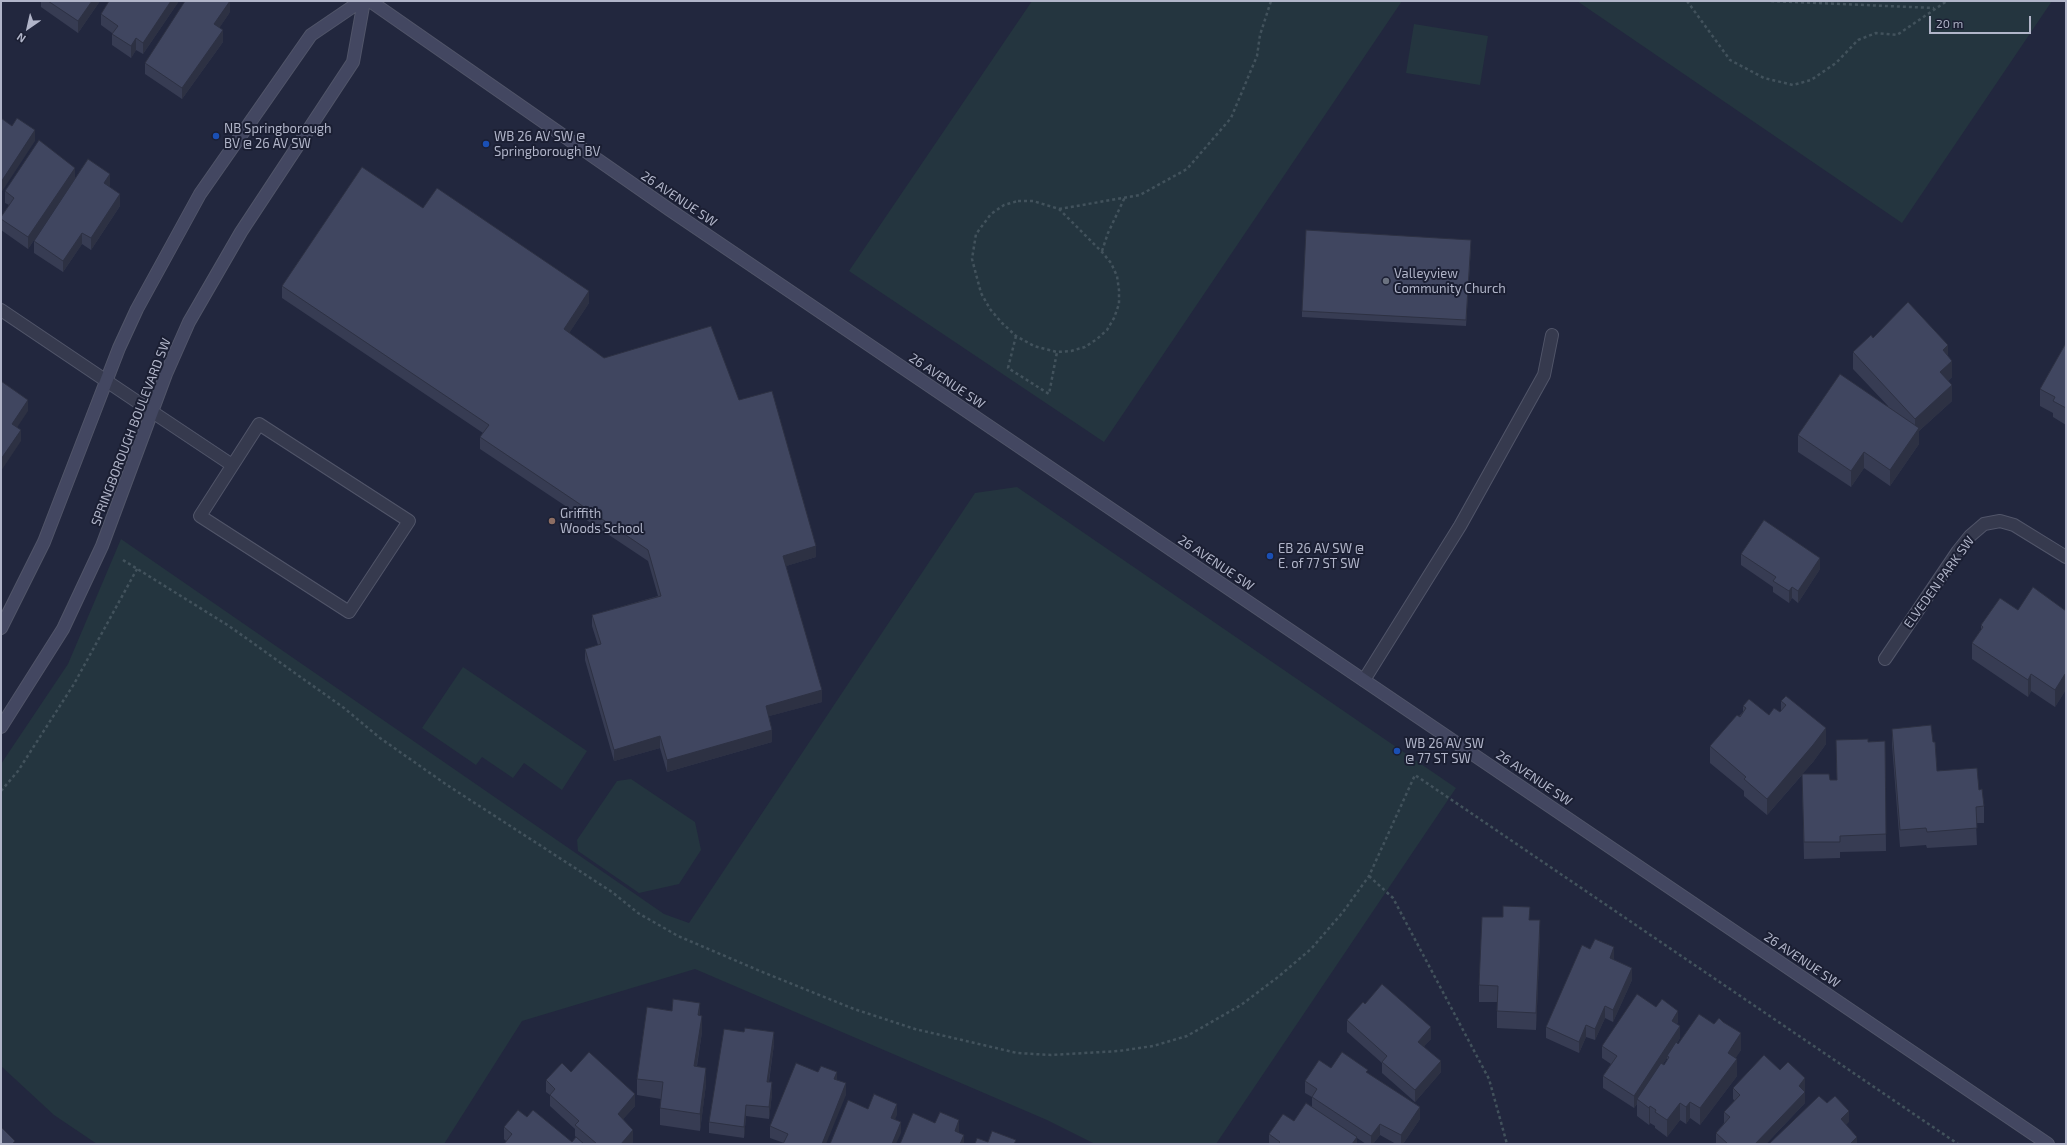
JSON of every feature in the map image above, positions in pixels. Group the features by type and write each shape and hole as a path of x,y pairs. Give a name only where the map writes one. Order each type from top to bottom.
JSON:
{"street":[{"path":"1,628 44,542 106,380 137,309 200,194 311,35 360,1"},
{"name":"SPRINGBOROUGH BOULEVARD SW","path":"1,727 63,629 102,546 174,354 214,276 352,62 364,1"},
{"name":"26 AVENUE SW","path":"370,1 670,210 2048,1144"},
{"path":"1,310 232,465"},
{"path":"1364,680 1460,526 1544,375 1552,335"},
{"path":"259,424 409,521 349,612 200,516 232,465 259,424"},
{"name":"ELVEDEN PARK SW","path":"1884,659 1958,551 1970,536 1984,524 2000,521 2014,525 2066,557"}],"path":[{"path":"1059,209 1111,263 1117,276 1119,304 1114,318 1107,330 1097,340 1085,347 1071,351 1057,352 1034,346 1016,336 990,309 981,293 975,276 972,259 976,234 991,214 1004,205 1018,201 1033,201 1059,209 1140,195 1187,168 1231,118 1257,56 1260,35 1271,1"},
{"path":"1687,1 1730,60 1764,78 1793,84 1811,80 1836,63 1858,40 1876,33 1897,35 1947,1"},
{"path":"1771,1 1935,8"},
{"path":"1102,252 1108,233 1125,197"},
{"path":"1016,336 1008,368 1049,394 1057,352"},
{"path":"102,546 229,626 344,708 380,738 441,780 612,892 638,913 678,936 854,1008 915,1029 1017,1053 1051,1055 1119,1051 1153,1046 1187,1036 1241,1005 1278,977 1310,949 1343,912 1369,876 1415,775 1958,1144"},
{"path":"1,792 18,771 74,684 137,569"},
{"path":"1369,876 1393,898 1489,1079 1506,1144"}],"shaded area":[{"path":"1032,1 1402,1 1104,442 849,271"},
{"path":"1577,1 2052,1 1902,223"},
{"path":"1414,24 1488,36 1480,85 1406,73"},
{"path":"1017,487 1456,788 1216,1144 1095,1144 1047,1120 695,969 522,1021 444,1144 97,1144 54,1115 1,1066 1,764 68,664 121,539 664,914 689,923 975,493"},
{"path":"463,667 587,751 562,790 524,763 513,778 482,757 476,765 422,728"},
{"path":"631,779 695,822 701,850 679,884 639,893 578,851 577,840 617,781"}],"building":[{"path":"48,1 92,1 78,21"},
{"path":"109,1 171,1 143,43 136,38 131,46 112,34 118,26 101,14"},
{"path":"185,1 230,1 214,24 223,30 182,88 145,63"},
{"path":"1,118 12,126 17,118 35,130 1,182"},
{"path":"39,140 75,168 28,237 1,219 1,217 14,198 5,191"},
{"path":"88,159 110,174 104,183 120,194 91,238 82,233 63,261 34,241"},
{"path":"362,167 423,208 437,188 589,291 564,329 604,358 711,326 739,400 772,391 816,546 783,556 822,690 766,706 772,730 667,760 660,736 614,750 585,649 601,644 592,615 661,596 648,550 480,437 489,425 282,286"},
{"name":"Valleyview Community Church","path":"1306,230 1471,240 1466,320 1302,311"},
{"path":"1908,302 1948,345 1943,350 1952,361 1940,372 1952,385 1915,419 1853,352 1871,335 1873,338"},
{"path":"2066,343 2066,408 2053,401 2055,397 2040,389"},
{"path":"1840,374 1919,428 1890,470 1864,452 1851,471 1798,435"},
{"path":"1,381 28,400 12,424 21,430 1,459"},
{"path":"1764,520 1820,558 1798,591 1792,587 1789,591 1773,581 1776,577 1741,554"},
{"path":"2033,587 2066,611 2066,675 2065,674 2055,690 2031,674 2028,680 1972,643 1983,627 1981,625 2000,598 2018,610"},
{"path":"1786,696 1826,728 1767,799 1744,779 1746,777 1710,746 1737,715 1740,717 1746,708 1743,706 1749,699 1769,715 1774,708 1780,712 1786,705 1781,701"},
{"path":"1931,725 1933,742 1935,742 1937,771 1977,768 1979,790 1982,789 1984,806 1976,807 1977,828 1927,832 1926,828 1900,830 1892,729"},
{"path":"1868,739 1868,742 1885,741 1886,834 1840,836 1840,842 1804,842 1802,774 1829,774 1830,780 1837,780 1836,740"},
{"path":"1503,906 1530,907 1529,920 1540,920 1536,1013 1497,1011 1498,986 1479,985 1482,917 1503,917"},
{"path":"1595,939 1614,947 1610,958 1632,968 1613,1010 1605,1006 1595,1029 1586,1025 1579,1042 1546,1027 1582,945 1590,949"},
{"path":"1382,984 1431,1027 1418,1042 1441,1061 1415,1090 1382,1062 1387,1056 1347,1020 1363,1002 1365,1004"},
{"path":"1637,994 1656,1007 1662,999 1678,1011 1672,1021 1680,1026 1634,1096 1603,1076 1617,1056 1602,1046"},
{"path":"673,999 700,1003 698,1015 702,1016 694,1066 706,1068 700,1114 660,1108 663,1082 637,1079 647,1007 672,1011"},
{"path":"1699,1014 1714,1024 1719,1018 1741,1033 1728,1053 1737,1059 1700,1108 1690,1102 1686,1107 1680,1103 1667,1120 1655,1112 1656,1110 1650,1106 1649,1108 1637,1099 1661,1063 1664,1065 1669,1057 1667,1056 1676,1042 1678,1044"},
{"path":"745,1028 774,1032 767,1082 772,1082 769,1107 746,1105 744,1127 709,1122 724,1029 744,1032"},
{"path":"589,1052 635,1094 618,1114 633,1130 621,1144 597,1144 575,1125 579,1121 550,1095 555,1089 546,1080 562,1063 571,1072"},
{"path":"1342,1052 1368,1070 1366,1072 1420,1107 1401,1135 1380,1124 1371,1136 1312,1097 1317,1089 1305,1081 1319,1060 1331,1068"},
{"path":"1764,1055 1780,1070 1788,1062 1805,1078 1799,1086 1805,1092 1755,1144 1728,1144 1716,1133 1730,1117 1724,1112 1740,1095 1733,1088"},
{"path":"796,1063 818,1072 821,1066 837,1072 834,1079 846,1083 822,1144 783,1144 788,1134 770,1126"},
{"path":"874,1094 897,1104 891,1118 901,1122 892,1144 830,1144 848,1100 868,1109"},
{"path":"1819,1096 1827,1103 1835,1096 1849,1111 1841,1119 1857,1137 1850,1144 1769,1144"},
{"path":"1306,1103 1357,1137 1352,1144 1278,1144 1280,1142 1269,1134 1283,1114 1294,1121"},
{"path":"518,1110 527,1117 533,1110 572,1142 576,1137 584,1144 504,1144 512,1134 504,1127"},
{"path":"940,1112 959,1120 955,1131 964,1135 960,1144 900,1144 913,1113 935,1123"},
{"path":"1,1127 15,1141 12,1144 1,1144"},
{"path":"992,1131 1016,1140 1014,1144 975,1144 977,1138 988,1142"}],"place":[{"name":"NB Springborough BV @ 26 AV SW","path":"216,136"},
{"name":"WB 26 AV SW @ Springborough BV","path":"486,144"},
{"name":"Valleyview Community Church","path":"1386,281"},
{"name":"Griffith Woods School","path":"552,521"},
{"name":"EB 26 AV SW @ E. of 77 ST SW","path":"1270,556"},
{"name":"WB 26 AV SW @ 77 ST SW","path":"1397,751"}]}
